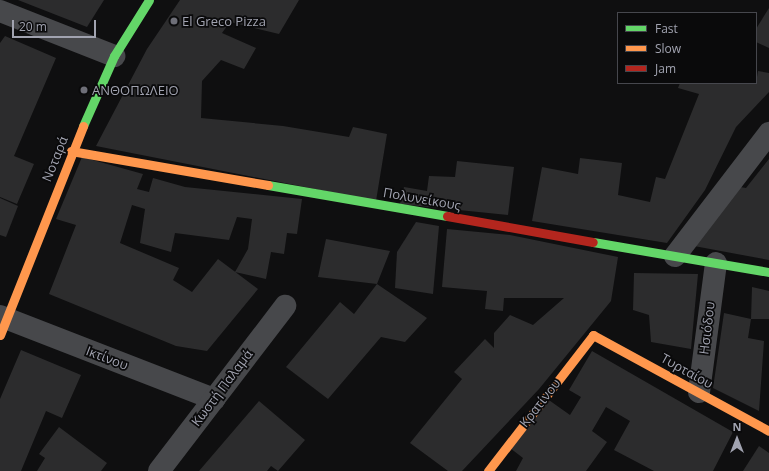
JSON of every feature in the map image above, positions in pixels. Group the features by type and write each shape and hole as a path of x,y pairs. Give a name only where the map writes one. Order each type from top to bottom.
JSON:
{"street":[{"name":"Νοταρά","path":"2,323 71,151 114,56 149,0"},
{"path":"0,11 114,56"},
{"path":"675,256 769,133"},
{"name":"Πολυνείκους","path":"71,151 769,272"},
{"name":"Ησιόδου","path":"699,392 716,263"},
{"name":"Κωστή Παλαμά","path":"159,471 285,306"},
{"name":"Ικτίνου","path":"2,323 214,399"},
{"name":"Τυρταίου","path":"593,335 769,431"},
{"name":"Κρατίνου","path":"488,471 593,335"}],"building":[{"path":"18,0 104,0 87,27"},
{"path":"180,0 299,0 279,34 230,22 222,33 256,48 244,69 221,60 202,81 201,118 283,126 349,137 353,127 387,134 376,201 96,146 147,49"},
{"path":"769,8 769,48 757,42 757,27"},
{"path":"5,36 56,58 14,156 34,164 17,204 0,197 0,43"},
{"path":"758,71 769,73 769,92 736,127 705,190 667,243 532,221 542,167 578,174 580,158 622,163 618,195 650,202 656,177 665,179 699,94 678,88 680,84 757,84"},
{"path":"82,157 143,174 137,189 149,192 153,178 185,187 302,199 297,234 287,233 284,254 271,252 266,279 235,272 258,289 207,351 176,346 49,294 76,225 56,219","holes":["132,205 145,209 140,243 171,252 175,233 229,240 237,217 252,219 248,249 235,272 218,259 192,292 173,280 179,268 120,243"]},
{"path":"769,159 769,260 694,246 740,187 746,188"},
{"path":"457,161 514,167 508,215 400,204 404,187 427,191 429,176 455,177"},
{"path":"0,198 18,206 6,237 0,235"},
{"path":"416,222 439,226 433,294 395,288 397,252"},
{"path":"447,229 510,235 618,257 611,301 539,389 462,471 448,471 410,443 462,379 454,372 485,339 494,348 494,333 510,315 533,325 564,298 504,298 503,311 485,309 487,291 442,287"},
{"path":"326,239 390,251 377,284 318,277"},
{"path":"634,273 698,274 691,349 651,342 649,315 633,310"},
{"path":"377,284 427,318 405,342 381,337 328,399 286,367 340,302 354,314"},
{"path":"752,287 769,291 769,319 751,319"},
{"path":"724,313 751,319 748,338 764,341 759,411 713,388"},
{"path":"21,350 81,375 62,418 46,411 21,471 0,471 0,399"},
{"path":"592,351 733,432 713,471 654,471 614,450 630,421 606,407 592,431 607,442 586,471 516,471 523,458 510,448 546,398 570,415 581,397 569,390"},
{"path":"259,401 305,440 278,471 271,466 267,471 199,471"},
{"path":"59,427 107,463 101,471 37,471 45,458 39,454"},
{"path":"759,446 769,453 769,471 743,471"}],"traffic: fast":[{"path":"83,126 114,56 149,0"},
{"path":"268,185 447,216"},
{"path":"593,242 769,272"}],"traffic: slow":[{"path":"0,335 83,126"},
{"path":"71,151 268,185"},
{"path":"488,471 593,335 769,431"}],"traffic: jam":[{"path":"447,216 593,242"}],"place":[{"name":"El Greco Pizza","path":"174,21"},
{"name":"ΑΝΘΟΠΩΛΕΙΟ","path":"84,90"}]}
